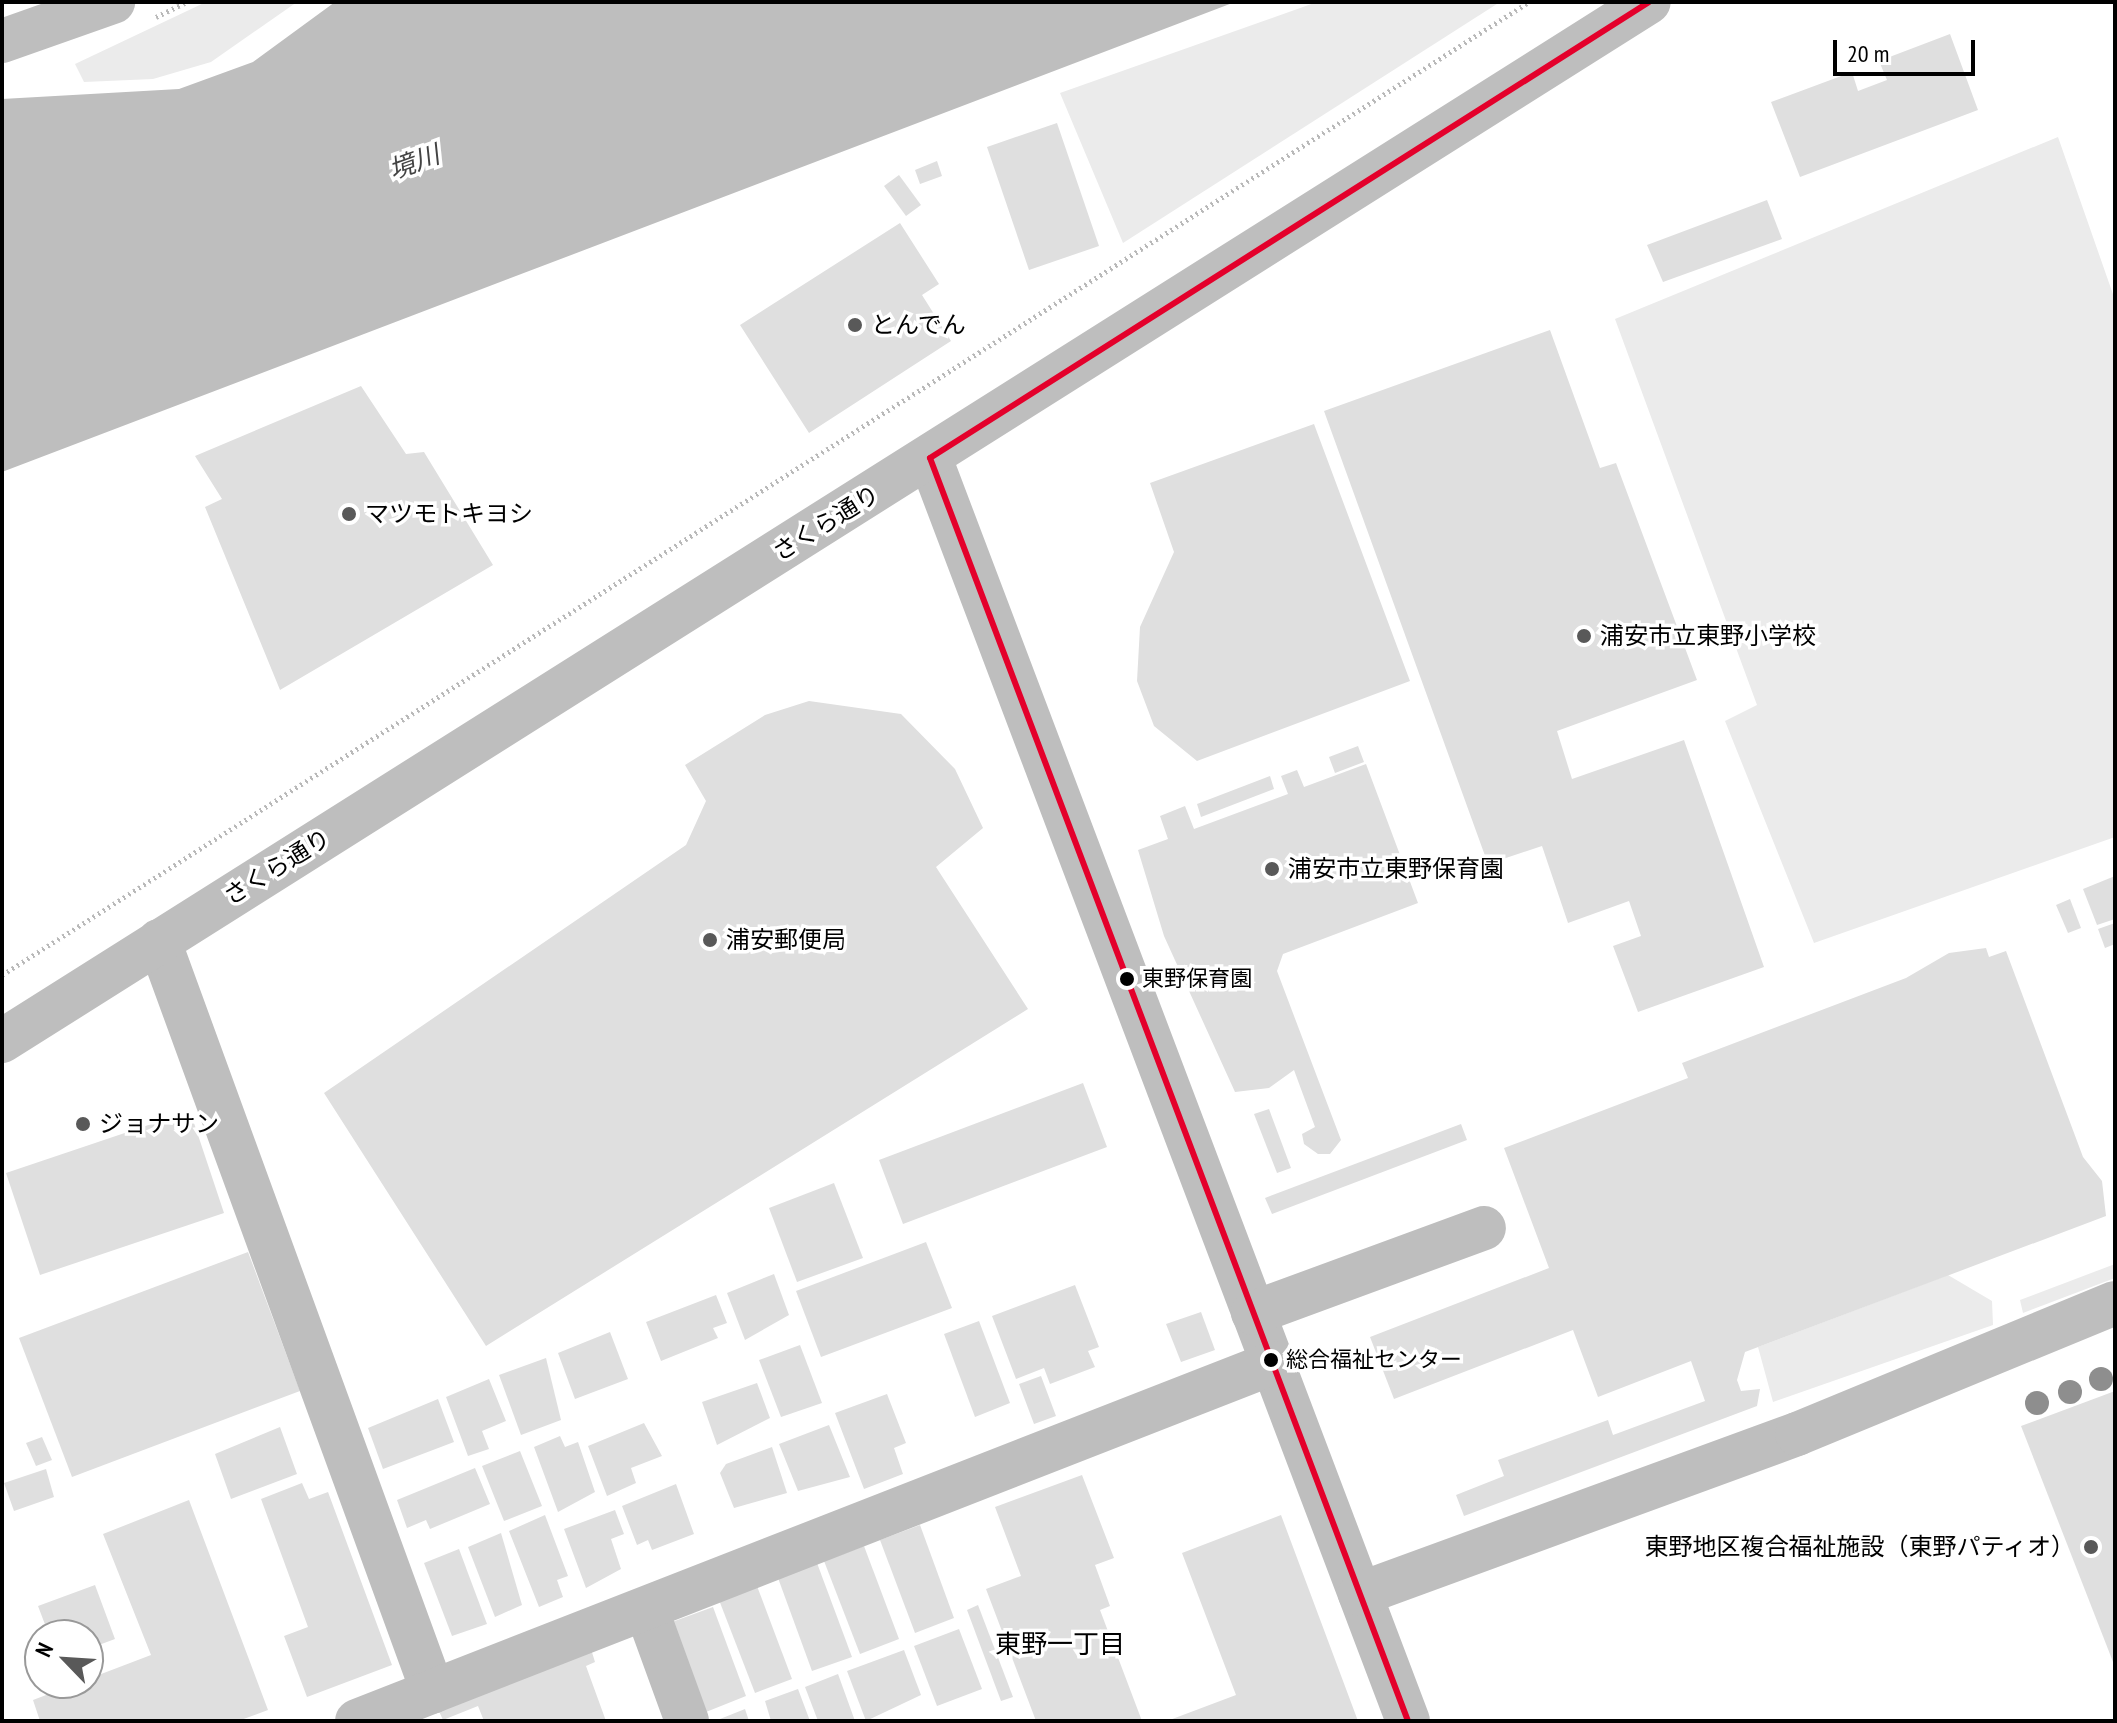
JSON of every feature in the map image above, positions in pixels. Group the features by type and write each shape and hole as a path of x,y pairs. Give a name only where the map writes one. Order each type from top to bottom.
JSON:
{"street":[{"path":"2,41 113,2"},
{"name":"さくら通り","path":"2,1041 1649,2"},
{"path":"930,458 1408,1721"},
{"path":"159,941 433,1692"},
{"path":"1253,1313 1484,1228"},
{"path":"1360,1594 1797,1434 2115,1303"},
{"path":"357,1721 647,1611 1273,1363"},
{"path":"647,1611 687,1721"}],"path":[{"path":"2,975 1529,2"}],"shaded area":[{"path":"206,2 297,2 211,62 153,79 84,82 75,64"},
{"path":"1317,2 1500,2 1123,243 1060,93"},
{"path":"2058,137 2115,300 2115,837 1814,943 1725,721 1757,705 1615,319"},
{"path":"2115,1264 2115,1278 2023,1313 2020,1300"},
{"path":"1948,1275 1992,1301 1993,1325 1773,1402 1758,1347"}],"water":[{"name":"境川","path":"335,2 1235,2 2,472 2,99 179,89 253,62"}],"building":[{"path":"1950,34 1978,110 1800,177 1771,102 1852,72 1858,91 1887,80 1879,61"},
{"path":"1057,123 1099,246 1029,270 987,147"},
{"path":"937,161 942,176 920,184 915,170"},
{"path":"899,175 921,205 906,216 884,186"},
{"path":"1767,200 1782,239 1663,282 1647,245"},
{"path":"900,223 939,284 922,295 951,341 809,433 740,325"},
{"path":"1550,330 1600,468 1616,463 1697,680 1557,731 1572,779 1684,740 1764,967 1638,1012 1613,946 1641,936 1629,901 1568,923 1542,846 1488,864 1324,411"},
{"path":"361,386 406,454 424,452 493,565 280,690 205,507 222,499 195,456"},
{"path":"1314,424 1410,681 1197,761 1154,726 1137,681 1140,627 1174,552 1150,483"},
{"path":"809,701 901,714 955,769 983,828 936,867 1028,1009 486,1346 324,1093 686,845 706,801 685,765 765,715"},
{"path":"1358,746 1364,762 1335,773 1329,757"},
{"path":"1366,764 1418,903 1283,954 1277,971 1341,1140 1330,1154 1318,1154 1304,1144 1302,1134 1315,1127 1294,1070 1269,1088 1235,1092 1164,936 1138,850 1168,839 1160,816 1185,806 1194,829 1288,794 1281,776 1297,770 1304,787"},
{"path":"1270,776 1274,789 1201,817 1197,804"},
{"path":"2115,876 2115,919 2097,925 2083,889"},
{"path":"2070,899 2081,928 2068,933 2056,905"},
{"path":"2115,923 2115,944 2105,948 2098,929"},
{"path":"1986,948 1989,957 2006,951 2083,1157 2102,1181 2106,1216 1745,1352 1737,1380 1741,1391 1760,1389 1757,1406 1464,1516 1456,1495 1504,1476 1498,1460 1608,1420 1613,1435 1705,1401 1691,1361 1598,1397 1573,1330 1394,1399 1370,1337 1549,1268 1504,1148 1688,1078 1682,1063 1906,978 1949,953"},
{"path":"1083,1083 1107,1147 903,1224 879,1160"},
{"path":"1269,1109 1291,1168 1277,1173 1254,1114"},
{"path":"190,1111 224,1213 40,1275 6,1173"},
{"path":"1461,1124 1467,1140 1272,1214 1265,1198"},
{"path":"834,1183 863,1258 797,1282 769,1208"},
{"path":"926,1242 952,1308 821,1357 796,1291"},
{"path":"248,1252 300,1391 72,1477 19,1338"},
{"path":"774,1274 789,1315 745,1340 727,1293"},
{"path":"1075,1285 1099,1347 1088,1351 1095,1367 1050,1384 1044,1368 1016,1379 992,1316"},
{"path":"716,1295 727,1323 713,1328 718,1338 661,1361 646,1322"},
{"path":"1201,1312 1215,1350 1181,1362 1166,1324"},
{"path":"979,1321 1010,1403 975,1417 944,1334"},
{"path":"610,1332 628,1379 575,1399 558,1353"},
{"path":"800,1345 822,1403 781,1417 759,1360"},
{"path":"546,1358 561,1420 521,1435 499,1375"},
{"path":"1041,1376 1056,1416 1034,1424 1019,1384"},
{"path":"489,1379 506,1421 482,1431 489,1449 468,1456 446,1397"},
{"path":"757,1383 770,1418 717,1445 702,1402"},
{"name":"東野地区複合福祉施設（東野パティオ）","path":"2115,1391 2115,1667 2021,1426"},
{"path":"887,1394 906,1443 894,1448 903,1474 864,1489 835,1413"},
{"path":"438,1399 454,1442 383,1469 368,1428"},
{"path":"644,1423 662,1456 631,1468 636,1483 607,1496 588,1446"},
{"path":"829,1425 850,1477 798,1491 779,1444"},
{"path":"280,1427 297,1474 231,1499 215,1454"},
{"path":"560,1436 565,1447 578,1442 595,1492 558,1512 534,1447"},
{"path":"42,1437 52,1460 36,1466 26,1443"},
{"path":"772,1447 787,1493 734,1508 720,1473 726,1464"},
{"path":"520,1451 542,1506 504,1521 482,1466"},
{"path":"475,1468 490,1504 430,1529 426,1520 407,1528 397,1500"},
{"path":"46,1469 54,1497 14,1511 4,1483"},
{"path":"1082,1475 1114,1558 1095,1565 1110,1606 1100,1610 1142,1721 1036,1721 986,1589 1021,1576 995,1507"},
{"path":"302,1483 309,1499 328,1492 392,1665 307,1697 284,1636 308,1627 261,1499"},
{"path":"676,1484 694,1534 652,1550 648,1540 637,1545 622,1506"},
{"path":"189,1500 268,1710 238,1721 40,1721 33,1700 104,1699 104,1673 151,1655 103,1534"},
{"path":"615,1510 624,1534 611,1539 621,1569 586,1588 564,1529"},
{"path":"545,1515 568,1576 557,1580 563,1597 539,1607 509,1531"},
{"path":"1281,1515 1358,1721 1167,1721 1236,1695 1182,1553"},
{"path":"920,1525 954,1618 915,1633 880,1540"},
{"path":"501,1533 522,1605 495,1617 468,1547"},
{"path":"864,1546 899,1639 860,1654 824,1561"},
{"path":"459,1549 487,1624 452,1636 424,1563"},
{"path":"817,1563 852,1657 812,1671 778,1578"},
{"path":"95,1585 115,1639 104,1643 104,1619 43,1619 38,1606"},
{"path":"757,1586 792,1679 755,1693 719,1600"},
{"path":"978,1605 1013,1697 1001,1701 967,1610"},
{"path":"713,1607 746,1696 706,1712 672,1622"},
{"path":"959,1629 982,1689 937,1706 914,1646"},
{"path":"591,1649 595,1662 586,1666 606,1721 484,1721 478,1706 443,1720 437,1707"},
{"path":"904,1650 921,1695 866,1721 847,1671"},
{"path":"838,1674 855,1721 818,1721 805,1687"},
{"path":"798,1689 810,1721 771,1721 765,1701"},
{"path":"745,1709 749,1721 715,1721"}],"transit line":[{"path":"930,458 1649,2"},
{"path":"930,458 1408,1721"}],"place":[{"name":"とんでん","path":"855,325"},
{"name":"マツモトキヨシ","path":"349,514"},
{"name":"浦安市立東野小学校","path":"1584,636"},
{"name":"浦安市立東野保育園","path":"1272,869"},
{"name":"浦安郵便局","path":"710,940"},
{"name":"東野保育園","path":"1127,979"},
{"name":"ジョナサン","path":"83,1124"},
{"name":"総合福祉センター","path":"1271,1360"},
{"name":"東野地区複合福祉施設（東野パティオ）","path":"2091,1547"}],"district":[{"name":"東野一丁目","path":"1060,1644"}]}
